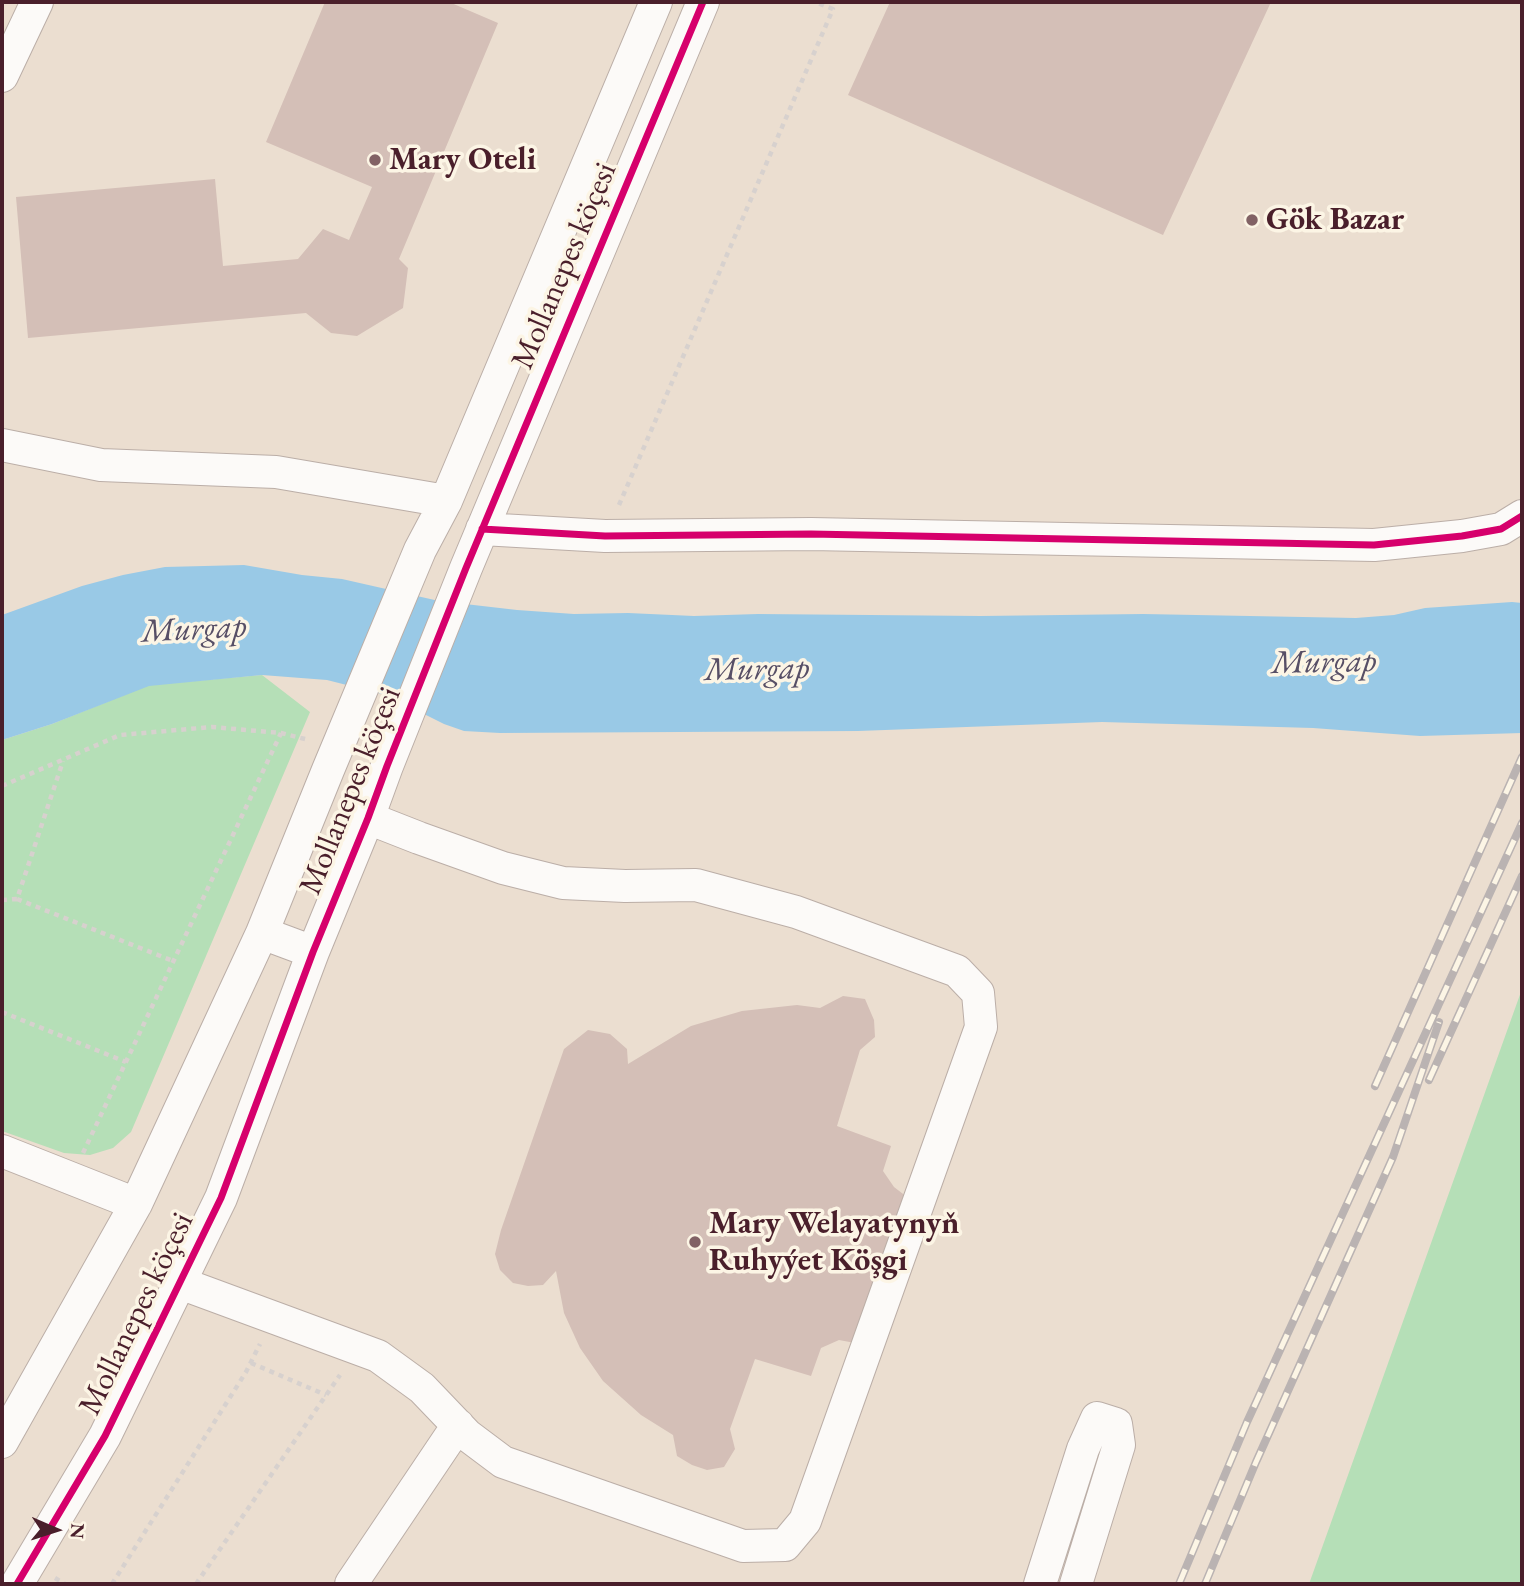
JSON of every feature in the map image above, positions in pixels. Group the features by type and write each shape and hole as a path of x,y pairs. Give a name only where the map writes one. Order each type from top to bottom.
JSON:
{"street":[{"path":"2,76 37,2"},
{"name":"Mollanepes köçesi","path":"2,1442 136,1205 262,933 420,550 446,501 656,2"},
{"name":"Mollanepes köçesi","path":"18,1584 105,1436 221,1198 313,952 466,568 703,2"},
{"path":"2,445 101,466 276,472 446,501"},
{"path":"482,529 605,536 811,534 1374,545 1501,529 1522,516"},
{"path":"180,1283 378,1356 422,1388 467,1435 503,1462 743,1546 785,1545 805,1521 981,1027 978,993 957,971 796,912 696,885 563,884 503,868 368,818"},
{"path":"262,933 313,952"},
{"path":"2,1151 136,1205"},
{"path":"1040,1584 1083,1449 1097,1418 1116,1424 1119,1445 1076,1584"},
{"path":"351,1584 458,1425"}],"path":[{"path":"605,536 833,9 815,2"},
{"path":"2,786 120,735 212,727 281,733 332,758"},
{"path":"71,1178 281,733"},
{"path":"17,899 63,760"},
{"path":"2,900 17,899 173,961"},
{"path":"2,1012 126,1062"},
{"path":"112,1584 251,1363 273,1318"},
{"path":"196,1584 359,1349"},
{"path":"251,1363 326,1395"}],"green space":[{"path":"262,675 310,712 131,1132 113,1148 90,1155 64,1153 2,1131 2,740 52,724 149,685"},
{"path":"1522,989 1522,1584 1309,1584"}],"water":[{"name":"Murgap","path":"244,565 342,579 439,601 574,614 1143,614 1356,618 1394,615 1425,608 1522,603 1522,733 1420,736 1313,728 1102,722 858,731 500,733 464,731 386,695 327,680 262,675 149,686 52,724 2,740 2,615 82,586 123,575 165,567"}],"building":[{"name":"Mary Oteli","path":"325,2 449,2 498,23 399,259 408,268 403,308 357,336 331,333 306,313 28,338 16,197 215,179 223,266 298,259 323,229 349,240 372,187 266,142"},
{"path":"890,2 1271,2 1163,235 848,95"},
{"name":"Mary Welayatynyň Ruhyýet Köşgi","path":"843,996 865,999 874,1020 875,1037 860,1050 837,1126 891,1146 883,1171 894,1187 907,1197 855,1343 839,1340 821,1348 811,1376 755,1359 730,1429 735,1449 724,1467 707,1470 677,1456 673,1435 641,1415 603,1381 580,1348 564,1313 556,1271 543,1285 528,1286 513,1283 500,1270 495,1254 501,1230 564,1049 588,1030 610,1034 627,1049 628,1064 691,1026 742,1011 797,1005 820,1008"}],"railway":[{"path":"1375,1086 1522,757"},
{"path":"1179,1584 1247,1422 1522,823"},
{"path":"1429,1080 1522,876"},
{"path":"1205,1584 1256,1462 1393,1157 1439,1022"}],"cycle path":[{"path":"17,1584 105,1436 221,1198 313,952 466,568 703,2"},
{"path":"482,529 605,536 811,534 1374,545 1501,529 1522,516"}],"place":[{"name":"Mary Oteli","path":"375,160"},
{"name":"Gök Bazar","path":"1252,220"},
{"name":"Mary Welayatynyň Ruhyýet Köşgi","path":"695,1242"}]}
